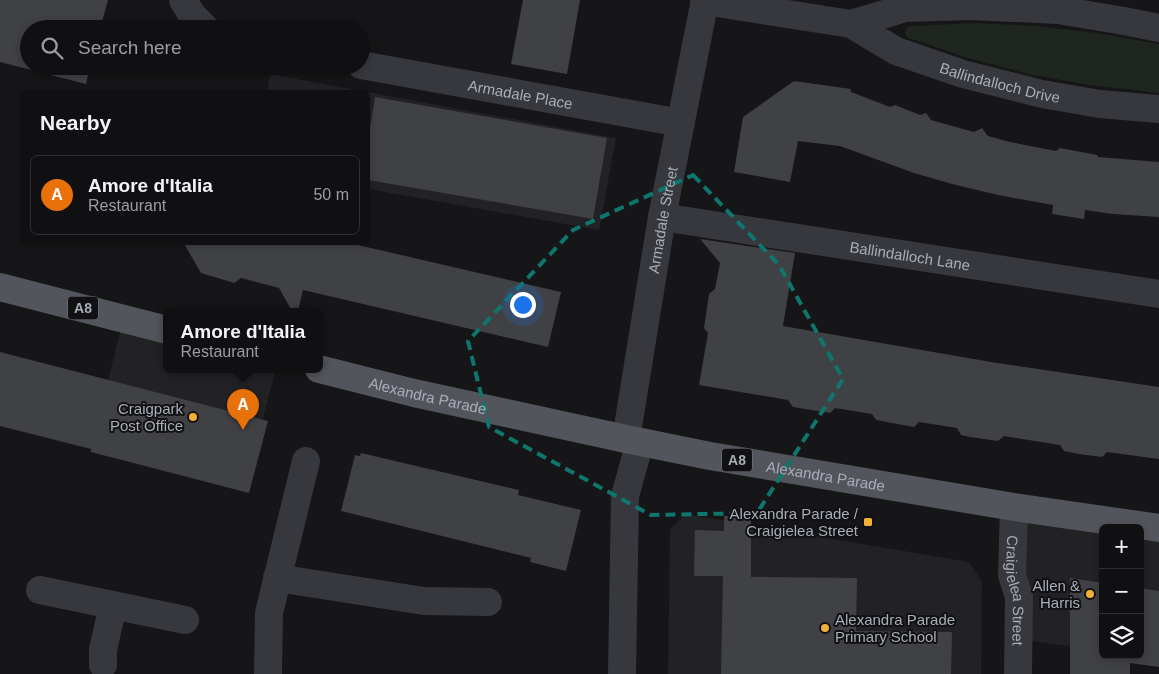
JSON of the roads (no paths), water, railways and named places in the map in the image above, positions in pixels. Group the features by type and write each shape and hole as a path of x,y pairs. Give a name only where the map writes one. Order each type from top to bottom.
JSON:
{"main road":[{"name":"A8","path":"0,287 163,329"},
{"name":"Alexandra Parade","path":"323,369 414,392 633,441 1014,507 1159,528"}],"street":[{"path":"183,0 197,20"},
{"name":"Ballindalloch Drive","path":"705,1 851,24 896,51 963,74 1051,96 1100,104 1159,109"},
{"name":"Armadale Street","path":"622,674 625,496 662,217 705,1"},
{"name":"Ballindalloch Drive","path":"851,24 905,8 971,6 1058,10 1159,28"},
{"name":"Armadale Place","path":"370,67 681,123"},
{"name":"Ballindalloch Lane","path":"662,217 1159,294"},
{"path":"268,674 269,613 306,460"},
{"name":"Craigielea Street","path":"1014,507 1012,575 1019,596 1018,674"},
{"path":"277,578 424,601 488,602"},
{"path":"40,590 185,620"},
{"path":"103,665 103,650 113,605"}],"place":[{"name":"Craigpark Post Office","path":"193,417"},
{"name":"Amore d'Italia","path":"243,430"},
{"name":"Alexandra Parade / Craigielea Street","path":"868,522"},
{"name":"Allen & Harris","path":"1090,594"},
{"name":"Alexandra Parade Primary School","path":"825,628"}]}
